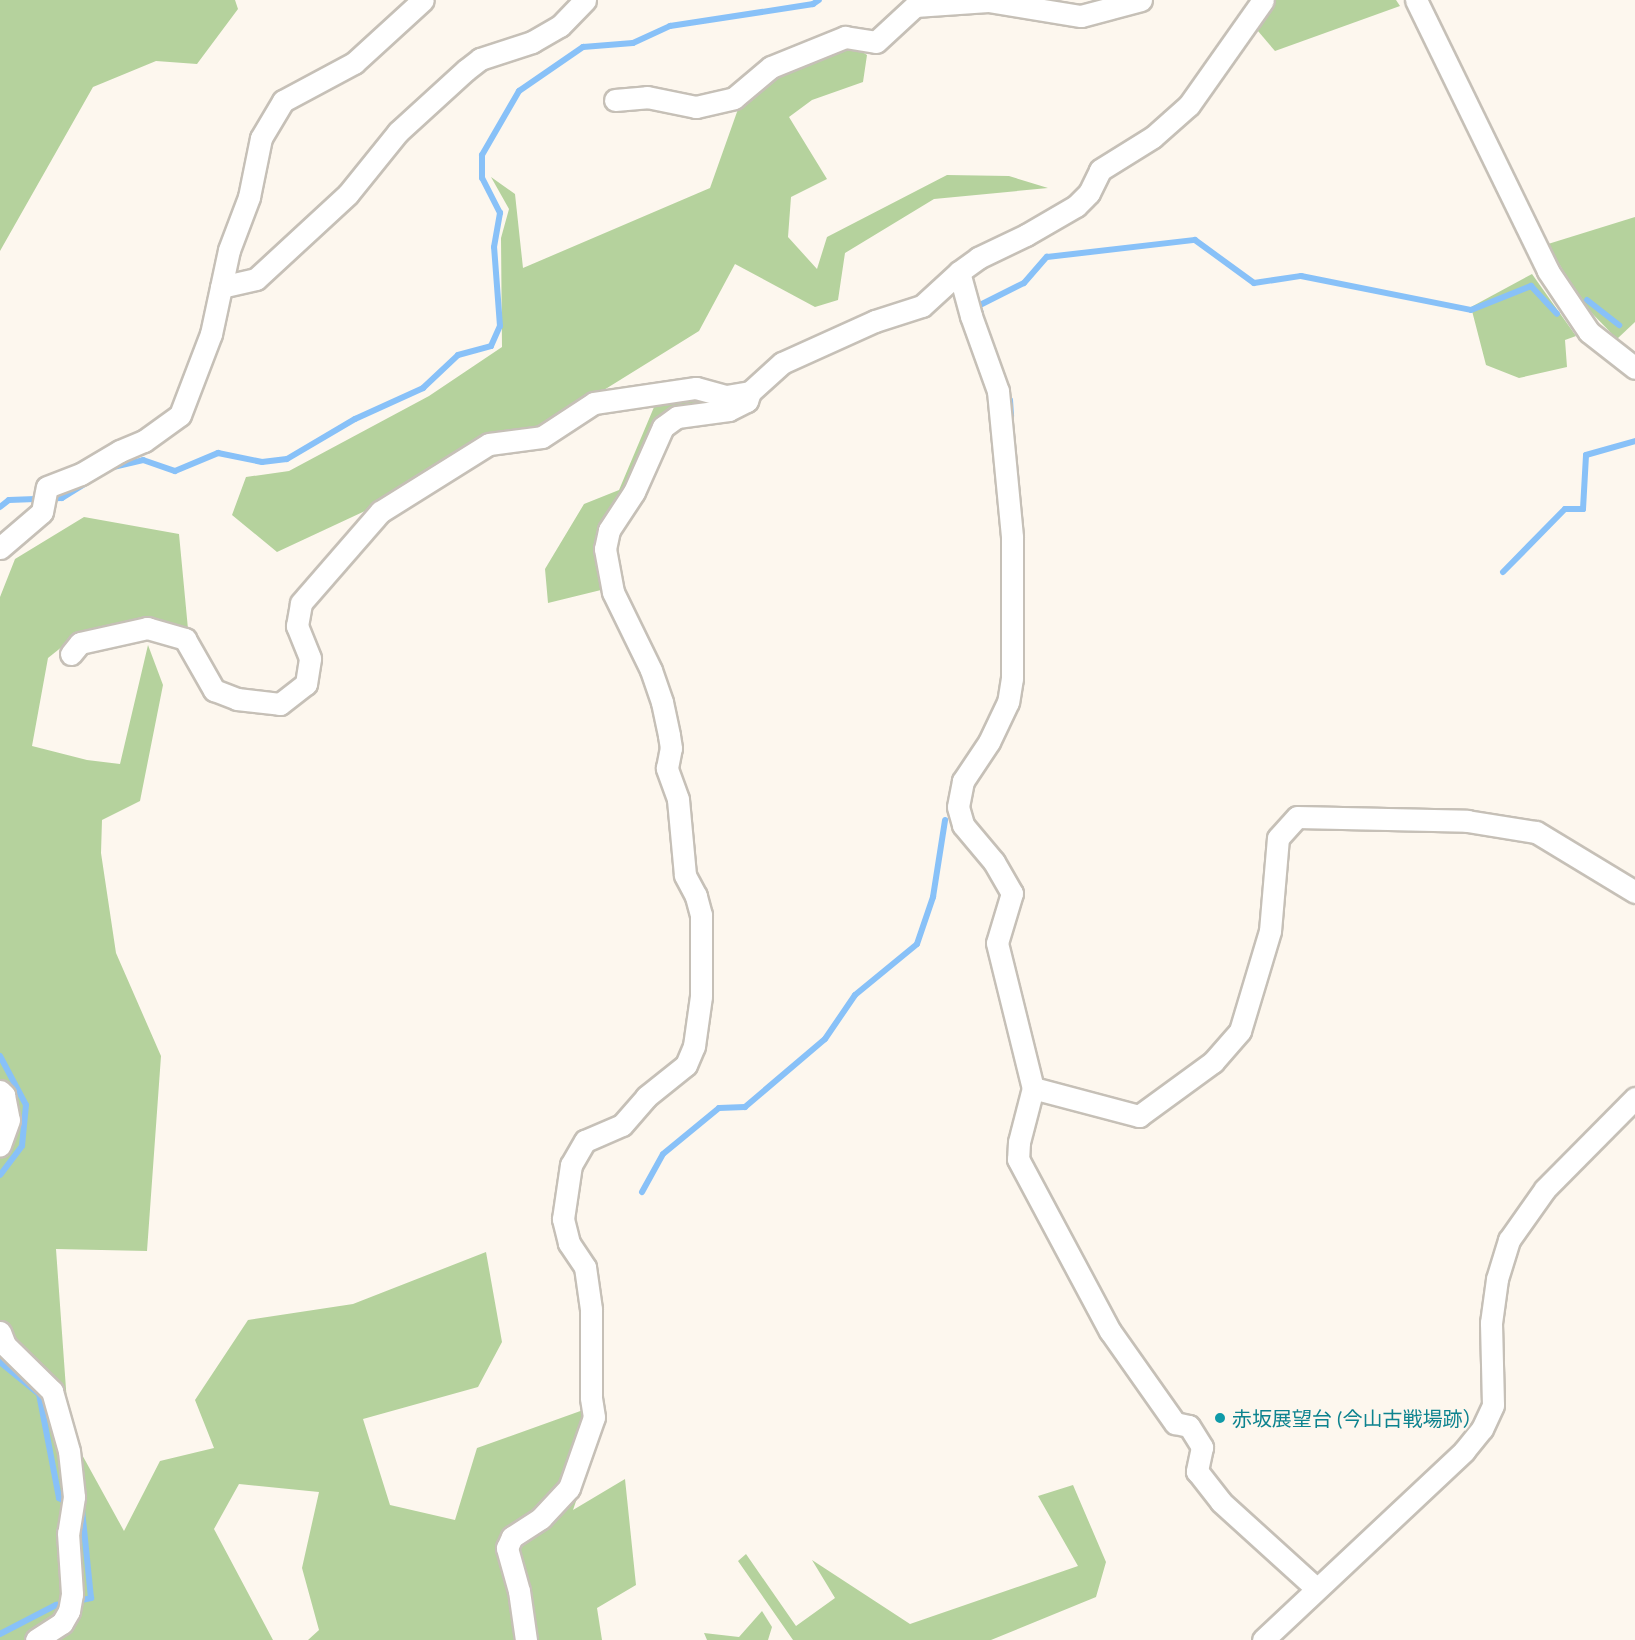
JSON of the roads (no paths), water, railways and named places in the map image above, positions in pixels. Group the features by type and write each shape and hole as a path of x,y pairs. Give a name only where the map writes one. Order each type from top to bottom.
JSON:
{"street":[{"path":"0,548 42,512 47,487 81,474 120,451 144,441 180,415 212,334 229,250 249,197 261,138 283,101 354,63 423,0"},
{"path":"221,288 256,279 348,194 398,132 466,70 480,59 532,42 560,26 585,0"},
{"path":"615,100 647,97 696,107 734,98 771,67 834,41 845,37 876,42 915,6 988,1 1082,16 1141,0"},
{"path":"526,1640 519,1591 507,1548 512,1538 541,1518 569,1488 594,1417 591,1397 591,1309 585,1267 569,1243 563,1219 571,1165 585,1141 622,1125 646,1097 686,1065 694,1046 701,996 701,915 696,896 685,875 678,798 667,768 671,748 669,735 662,702 651,670 613,592 605,549 609,530 634,492 663,427 677,417 729,410 747,401 750,392 782,363 875,321 922,306 978,258 1026,235 1076,206 1089,193 1100,170 1153,137 1189,105 1263,0"},
{"path":"1416,0 1548,271 1589,332 1635,368"},
{"path":"959,272 971,316 998,391 1012,537 1012,678 1008,702 989,742 963,781 958,807 963,825 994,862 1012,893 997,943 1033,1088 1019,1142 1018,1159 1110,1331 1175,1423 1189,1426 1202,1447 1197,1471 1221,1502 1316,1588"},
{"path":"71,654 80,643 147,628 185,639 214,690 237,699 280,704 306,684 310,658 297,626 301,603 380,512 489,444 542,437 594,403 696,388 726,396 750,392"},
{"path":"1033,1088 1139,1116 1213,1062 1240,1031 1270,931 1278,837 1297,817 1467,821 1536,832 1635,892"},
{"path":"0,1091 4,1095 9,1120 4,1140 0,1145"},
{"path":"1263,1640 1464,1451 1482,1429 1493,1405 1491,1323 1497,1279 1509,1240 1545,1189 1635,1098"},
{"path":"0,1332 5,1345 52,1390 69,1451 73,1505 68,1533 70,1602 62,1623 36,1640"}],"waterway":[{"path":"109,468 143,460 175,471 218,453 262,462 287,459 355,419 423,388 458,355 491,346 500,326 494,247 500,213 482,178 482,155 519,91 583,47 633,43 670,26 813,4 819,0"},
{"path":"981,313 978,306 1024,283 1047,257 1195,240 1254,283 1301,276 1471,310 1531,286 1557,314"},
{"path":"1587,300 1619,325"},
{"path":"1010,400 1011,416"},
{"path":"1503,572 1565,509 1583,509 1586,455 1635,441"},
{"path":"0,507 9,500 62,498 93,479"},
{"path":"642,1192 663,1154 719,1108 745,1107 825,1039 855,995 917,944 933,897 945,820"},
{"path":"0,1056 26,1105 22,1146 0,1175"},
{"path":"0,1362 39,1394 59,1498 69,1503"},
{"path":"0,1634 56,1605 91,1598 82,1509 78,1507"}],"place":[{"name":"赤坂展望台 (今山古戦場跡）","path":"1220,1418"}]}
